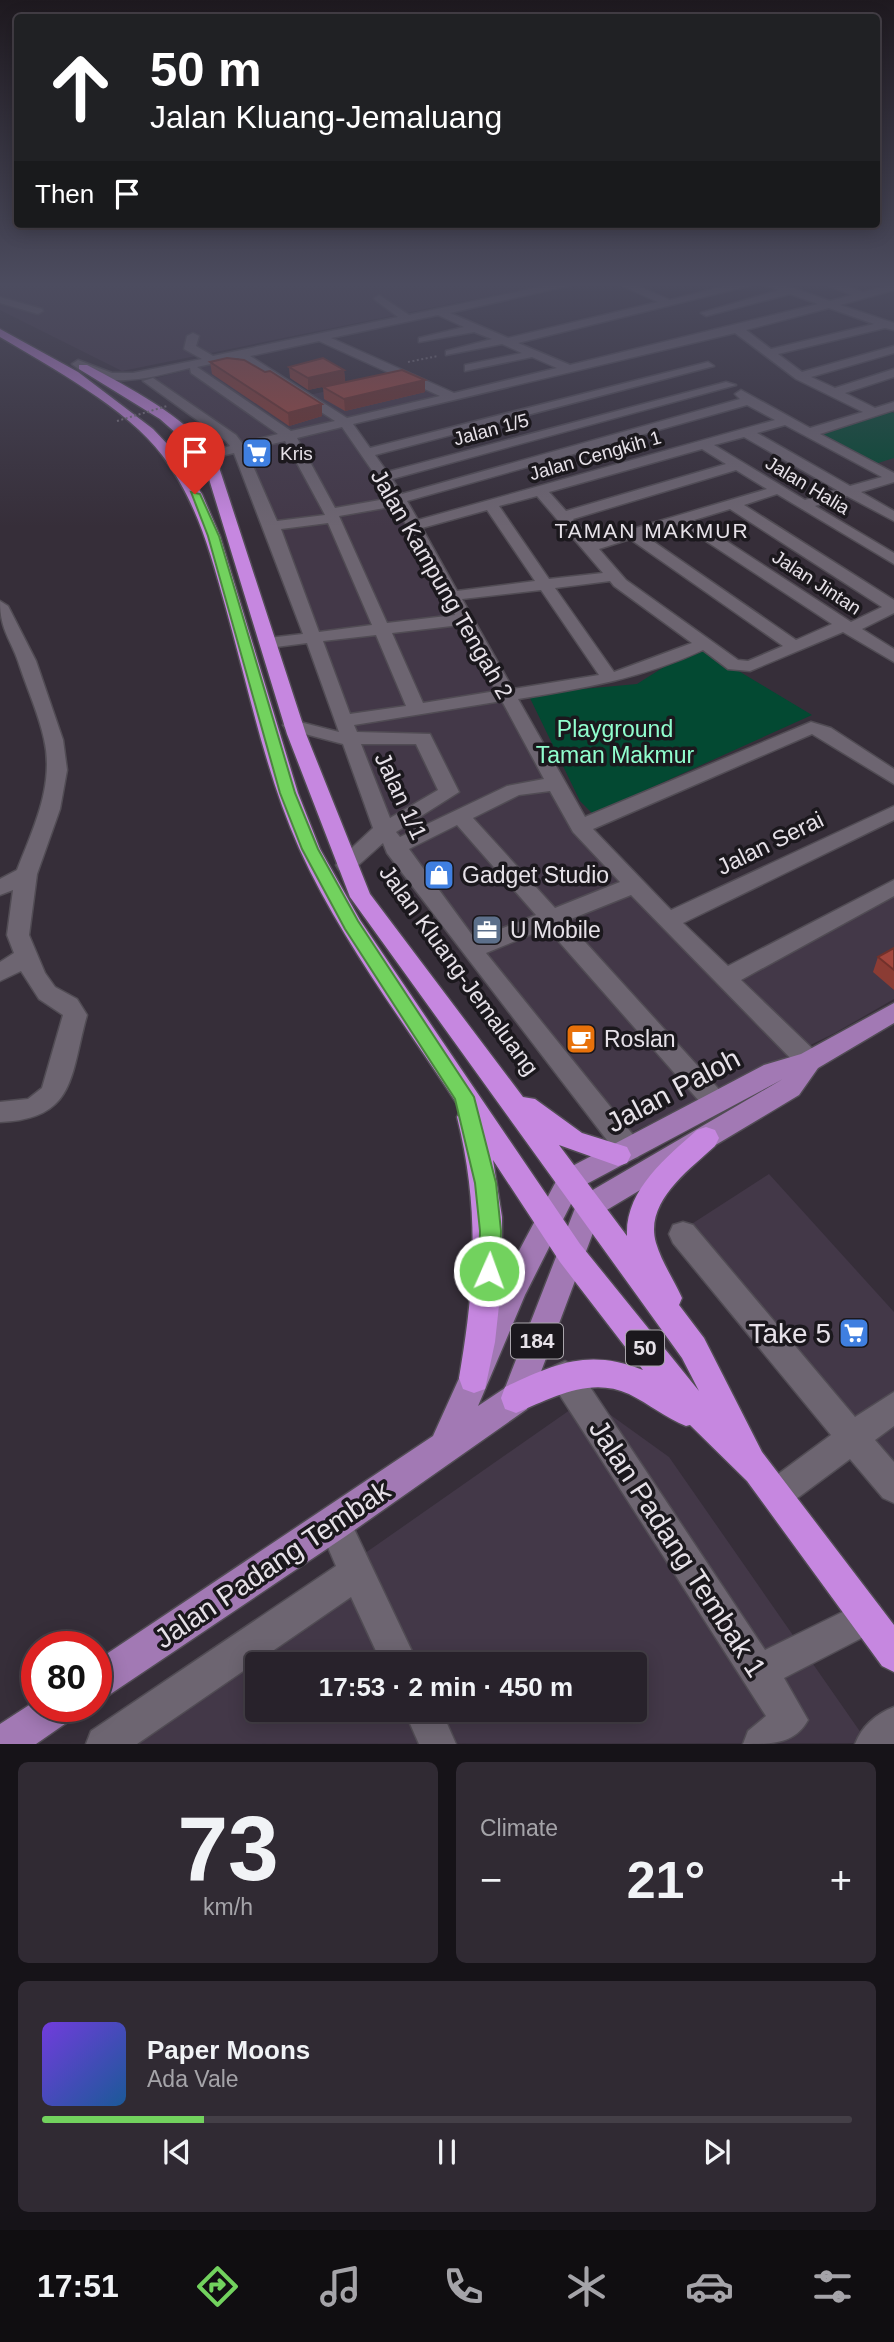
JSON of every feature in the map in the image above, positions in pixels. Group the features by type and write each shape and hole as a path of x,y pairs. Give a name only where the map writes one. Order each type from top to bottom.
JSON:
{"highway":[{"name":"Jalan Kluang-Jemaluang","path":"55,363 148,432 166,452 195,494 213,536 288,793 310,849 351,924 464,1097 549,1217 570,1253 677,1390 767,1482 894,1654"},
{"name":"Jalan Kluang-Jemaluang","path":"78,364 135,396 189,435 208,455 292,725 361,897 693,1348 767,1482"},
{"path":"497,1082 550,1126 574,1142 623,1152"},
{"path":"464,1097 485,1183 490,1231 489,1290 474,1377"},
{"path":"693,1348 640,1233 645,1209 661,1182 706,1138"},
{"path":"516,1398 583,1371 614,1375 650,1387 725,1437"}],"main road":[{"name":"Jalan Paloh","path":"570,1180 773,1072 809,1061 894,1012"},
{"name":"Jalan Paloh","path":"589,1206 790,1088 809,1061"},
{"name":"184","path":"446,1444 474,1377 549,1217 570,1180"},
{"name":"184","path":"516,1398 589,1206"},
{"name":"Jalan Padang Tembak","path":"112,1671 334,1524 516,1398"},
{"path":"3,1744 35,1722"}],"street":[{"path":"78,364 119,378 199,363"},
{"path":"135,396 136,387 149,381 195,370 207,363"},
{"name":"Jalan Kampung Tengah 2","path":"254,363 345,422 400,500 580,827 668,921 809,1061"},
{"path":"379,363 448,394"},
{"path":"469,368 491,363"},
{"path":"556,363 569,369"},
{"path":"208,455 409,407 405,402 592,363"},
{"path":"704,363 750,400 808,433 890,473"},
{"path":"784,363 800,376 874,412"},
{"path":"800,376 844,363"},
{"path":"366,453 708,366"},
{"path":"195,370 289,436 332,516 417,710"},
{"path":"832,393 894,373"},
{"path":"380,380 405,375"},
{"path":"149,381 231,438 239,448"},
{"path":"514,381 585,424"},
{"name":"Jalan 1/5","path":"384,478 730,385"},
{"path":"307,397 331,391"},
{"path":"272,526 332,516 617,453 750,400"},
{"path":"808,433 893,407"},
{"name":"Jalan Cengkih 1","path":"414,526 540,490 617,453 703,444 786,421"},
{"path":"745,432 894,517"},
{"name":"Jalan Halia","path":"703,444 894,559"},
{"name":"Jalan 1/1","path":"239,448 272,526 345,730 389,839 623,1152"},
{"path":"563,517 737,465"},
{"path":"802,505 848,491 890,473"},
{"path":"540,490 613,576 703,644 739,667 750,666 894,607"},
{"path":"588,547 777,490"},
{"path":"733,503 894,607"},
{"path":"490,505 610,679"},
{"name":"Jalan Jintan","path":"683,519 894,657"},
{"path":"633,534 796,646"},
{"path":"452,596 613,576"},
{"path":"0,607 27,661 54,740 57,770 50,809 9,931 27,956 35,976 47,993 69,1004 75,1015 73,1031 53,1092 47,1101 24,1111 0,1112"},
{"path":"268,643 465,619"},
{"path":"292,725 326,737 417,710 610,679 666,661 703,644"},
{"path":"580,827 811,728 824,732 894,778"},
{"path":"345,730 423,738 449,792 389,839 346,865"},
{"path":"389,839 460,816 514,790 555,784"},
{"path":"460,816 716,1103"},
{"name":"Jalan Serai","path":"668,921 889,820"},
{"path":"0,888 26,874"},
{"path":"471,950 634,885"},
{"path":"725,978 894,887"},
{"path":"0,973 27,956"},
{"path":"682,1234 894,1487"},
{"name":"Jalan Padang Tembak 1","path":"565,1376 790,1720 761,1744"},
{"path":"767,1482 854,1436 894,1407"},
{"path":"334,1524 394,1652"},
{"path":"104,1744 357,1572"},
{"path":"760,1671 867,1617"},
{"path":"428,1722 438,1744"},
{"path":"873,1744 894,1725"}],"path":[{"path":"387,367 403,363"},
{"path":"117,421 167,406"}],"shaded area":[{"path":"107,363 159,363 122,371"},
{"path":"214,363 260,363 309,395 399,375 445,395 338,421 396,503 554,796 715,978 894,883 894,999 835,1033 612,1142 394,859 236,452 226,439 144,381"},
{"path":"769,1174 894,1312 894,1504 673,1236"},
{"path":"587,1398 669,1457 868,1743 92,1744"}],"green space":[{"path":"889,411 894,413 894,458 875,464 813,432"},
{"name":"Playground Taman Makmur","path":"697,646 812,715 593,814 580,801 528,694 637,684"}],"building":[{"path":"212,363 250,363 265,372 270,371 322,404 288,413"},
{"path":"303,363 332,363 344,370 308,378 289,367"},
{"path":"402,370 425,380 344,399 323,387"},
{"path":"894,948 894,970 878,957"}],"place":[{"name":"Kris","path":"257,453"},
{"name":"Gadget Studio","path":"439,875"},
{"name":"U Mobile","path":"487,930"},
{"name":"Roslan","path":"581,1039"},
{"name":"Take 5","path":"854,1333"}],"district":[{"name":"TAMAN MAKMUR","path":"652,531"}],"route":[{"path":"195,494 213,536 288,793 310,849 351,924 464,1097 478,1144 485,1183 490,1231 489,1271"}]}
